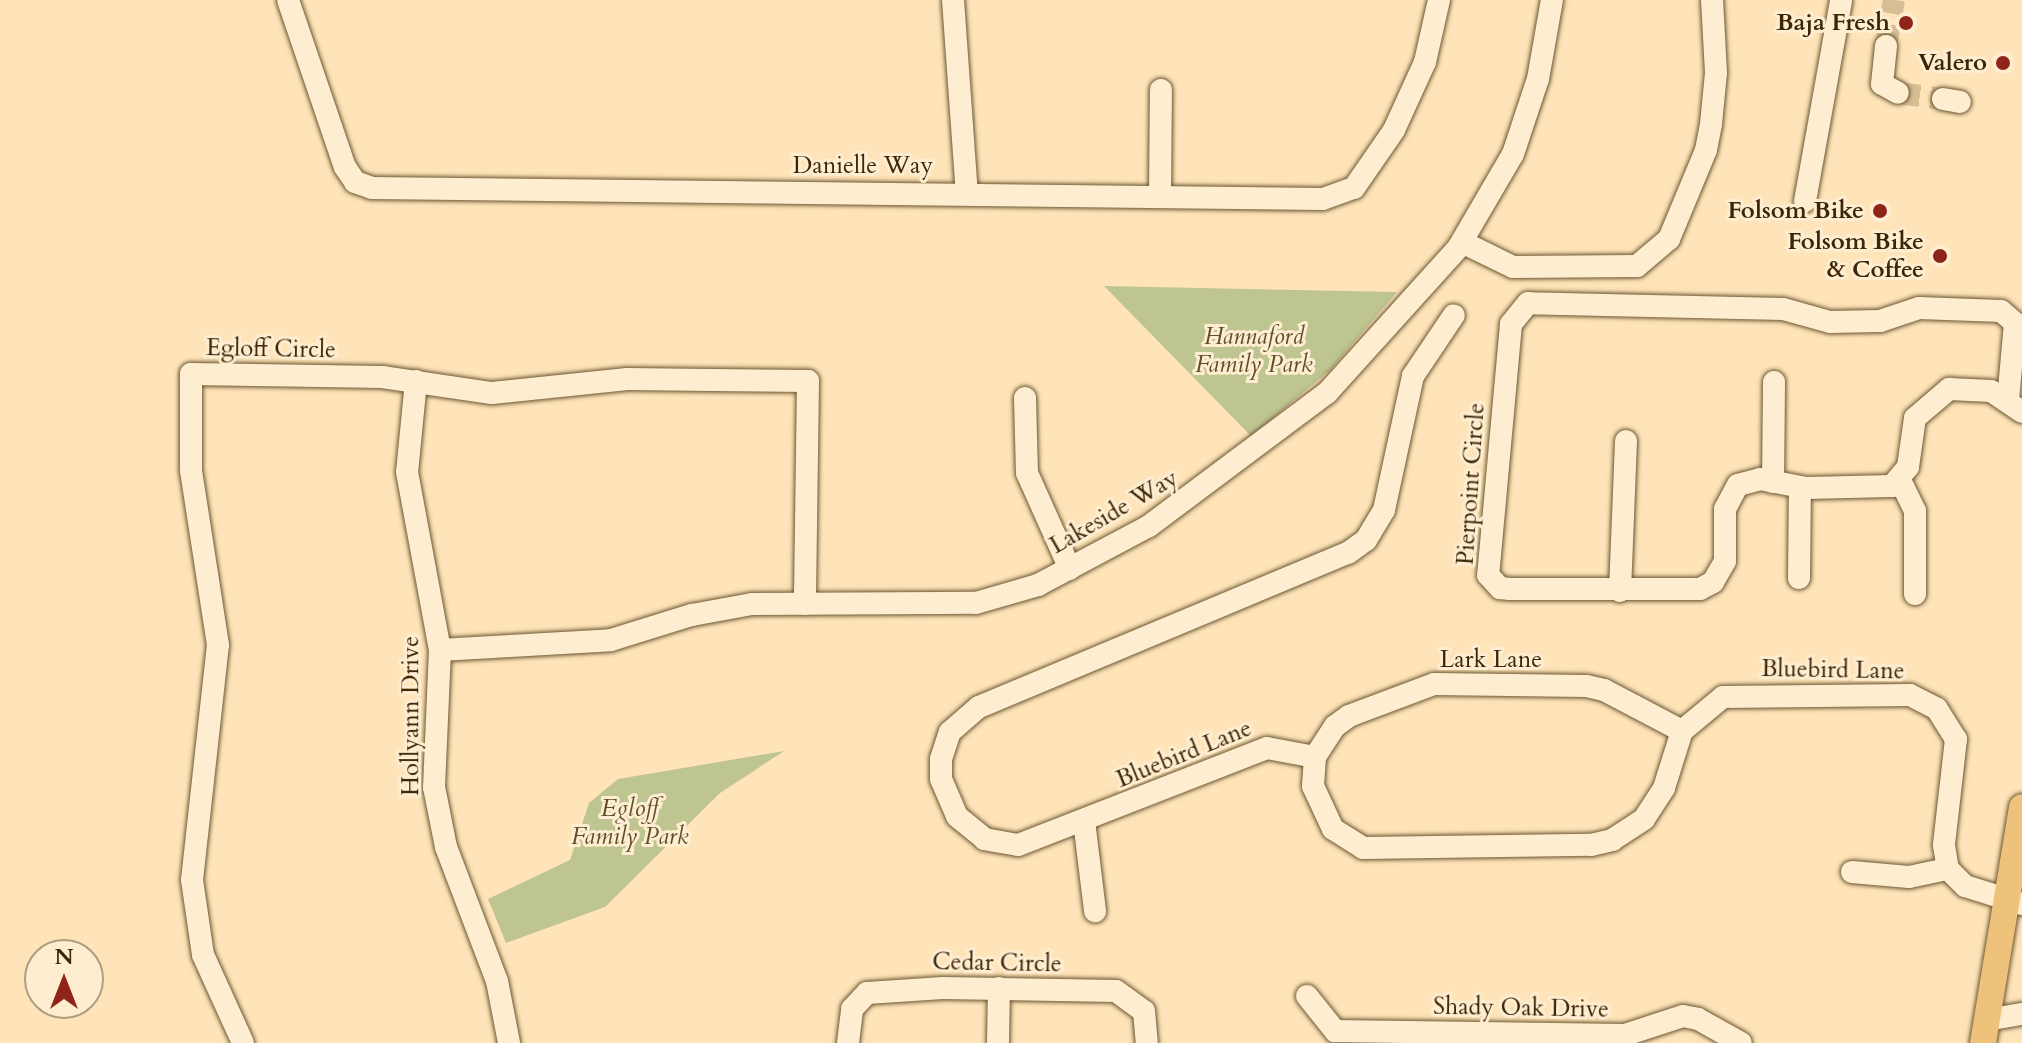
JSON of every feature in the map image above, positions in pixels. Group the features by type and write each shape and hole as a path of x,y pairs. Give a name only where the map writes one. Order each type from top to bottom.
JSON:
{"main road":[{"path":"1985,1031 2014,901 2022,807"}],"street":[{"name":"Danielle Way","path":"288,0 345,167 361,185 1323,199 1354,188 1418,83 1439,0"},
{"path":"953,0 967,193"},
{"name":"Lakeside Way","path":"440,650 577,645 722,608 976,603 1038,585 1193,498 1291,424 1376,343 1462,242 1517,143 1538,79 1552,0"},
{"path":"1462,242 1513,267 1637,266 1669,239 1706,150 1711,124 1716,73 1712,0"},
{"path":"1805,201 1841,0"},
{"path":"1886,46 1882,84 1898,93"},
{"path":"1160,196 1161,90"},
{"name":"Pierpoint Circle","path":"1528,303 1783,309 1830,322 1880,321 1919,308 2001,311 2015,323 2017,402 1979,389 1937,395 1915,418 1908,467 1900,480 1879,489 1800,487 1747,481 1729,496 1725,561 1713,582 1686,592 1500,588 1488,575 1511,324 1528,303"},
{"name":"Bluebird Lane","path":"1454,315 1413,376 1384,510 1366,540 1348,553 979,707 950,732 941,759 941,779 957,816 971,831 1018,845 1267,748 1315,757 1313,786 1324,818 1363,848 1591,845 1612,840 1644,819 1664,788 1682,731 1712,703 1738,694 1900,694 1925,701 1949,723 1956,739 1944,845 1948,869"},
{"name":"Egloff Circle","path":"243,1043 203,955 192,880 218,645 191,470 191,374 416,381 492,393 627,379 808,381 805,604"},
{"name":"Hollyann Drive","path":"416,381 407,472 440,650 432,757 439,817 497,981 509,1043"},
{"path":"1773,482 1774,382"},
{"path":"1025,398 1027,473 1070,569"},
{"path":"1620,591 1626,441"},
{"path":"1900,480 1915,511 1915,594"},
{"path":"1799,578 1800,487"},
{"name":"Lark Lane","path":"1315,757 1324,740 1349,716 1434,684 1586,686 1604,690 1682,731"},
{"path":"1084,821 1095,911"},
{"path":"1852,872 1909,877 1948,869 1965,886 2014,901"},
{"path":"998,1043 999,988"},
{"name":"Cedar Circle","path":"848,1043 852,1009 867,993 999,988 1127,994 1144,1011 1147,1043"},
{"name":"Shady Oak Drive","path":"1307,996 1339,1037 1638,1037 1683,1016 1698,1019 1741,1043"},
{"path":"1985,1031 2022,1014"}],"green space":[{"name":"Hannaford Family Park","path":"1104,286 1397,292 1330,370 1251,436"},
{"name":"Egloff Family Park","path":"784,751 720,793 605,907 506,943 488,899 570,860 589,803 618,779"}],"tunnel":[{"path":"1886,46 1894,0"},
{"path":"1898,93 1943,99"}],"place":[{"name":"Baja Fresh","path":"1906,23"},
{"name":"Valero","path":"2003,63"},
{"name":"Folsom Bike","path":"1880,211"},
{"name":"Folsom Bike & Coffee","path":"1940,256"}]}
